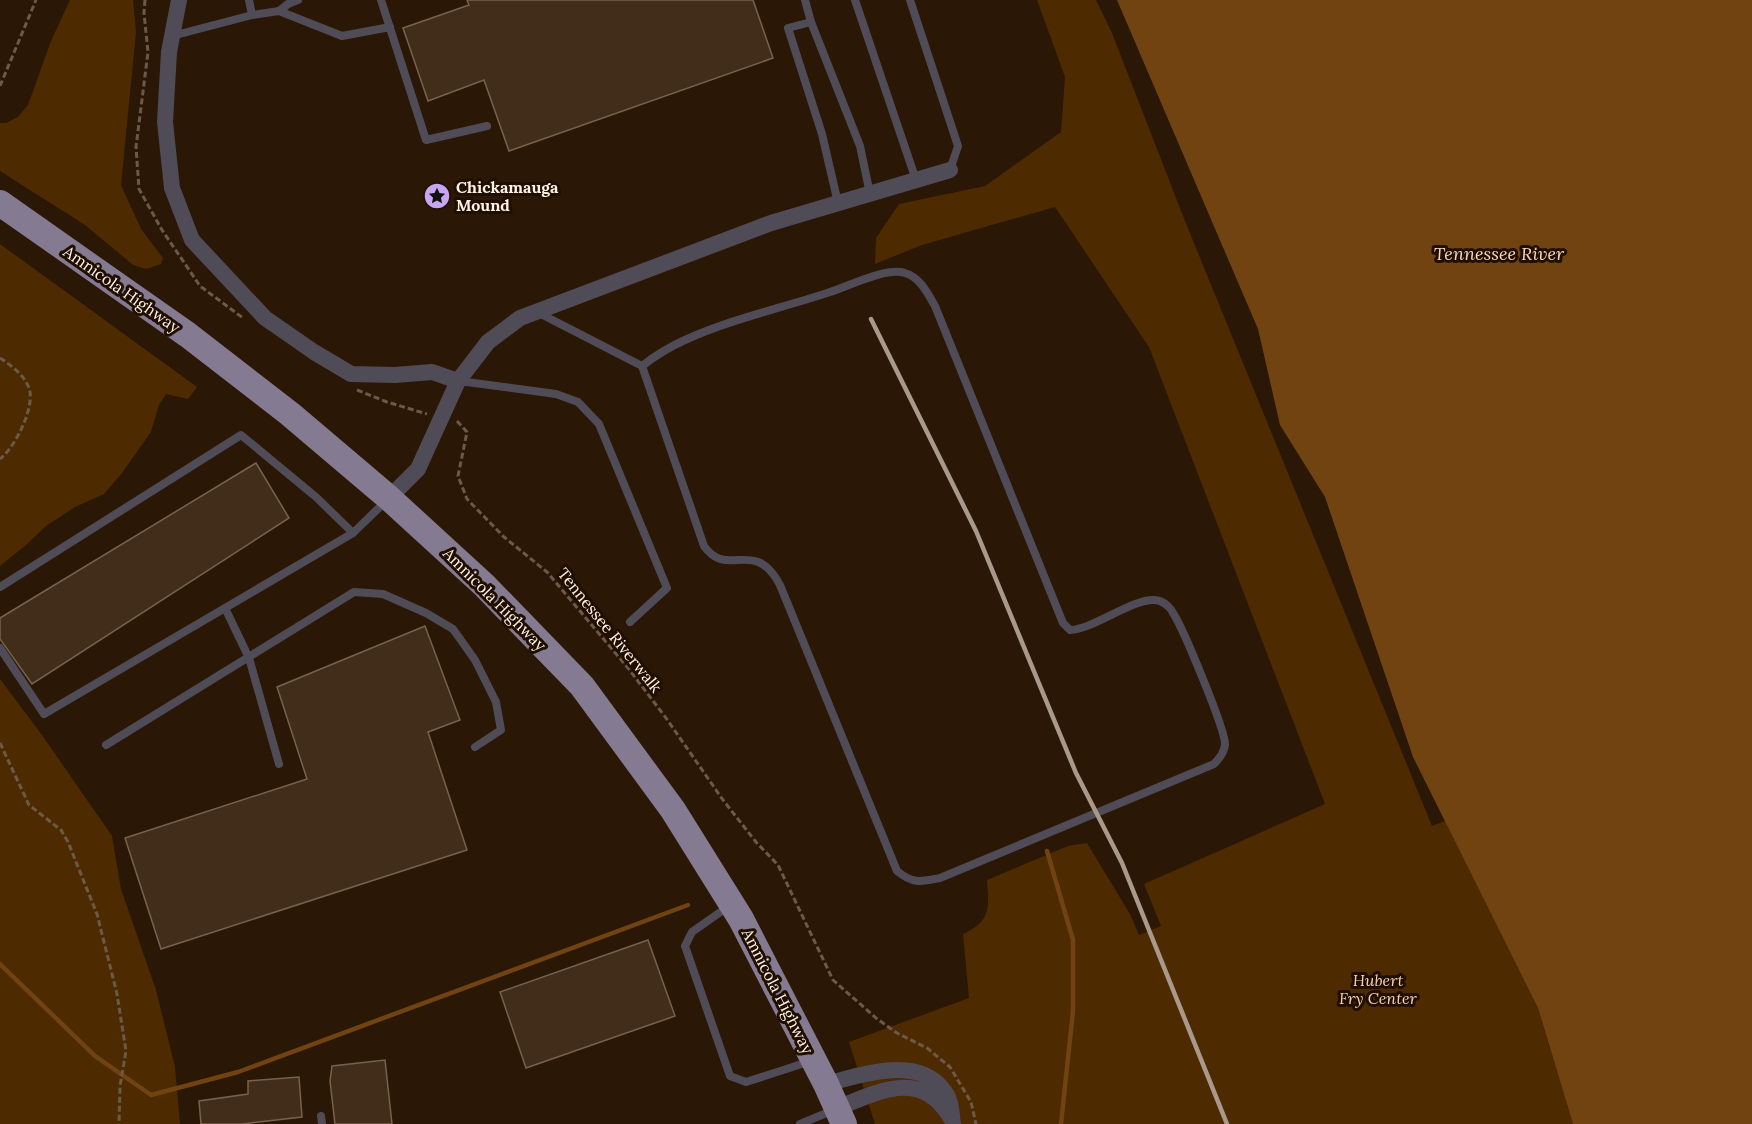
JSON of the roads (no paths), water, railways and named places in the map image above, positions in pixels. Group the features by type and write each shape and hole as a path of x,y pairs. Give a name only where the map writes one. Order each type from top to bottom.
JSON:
{"main road":[{"name":"Amnicola Highway","path":"0,204 188,335 290,414 389,498 484,585 582,686 673,810 732,904 841,1116"}],"street":[{"path":"179,0 169,51 165,122 172,189 192,240 265,318 351,374 395,375 432,372 458,381"},
{"path":"389,498 418,468 458,381 488,342 520,318 771,223 950,170"},
{"path":"826,1084 890,1070 916,1072 936,1082 946,1093 953,1123"},
{"path":"841,1116 883,1090 896,1087 918,1090 930,1095 944,1107 953,1123"}],"lane":[{"path":"249,0 252,15"},
{"path":"172,36 252,15 279,11 298,0"},
{"path":"381,0 426,140 487,126"},
{"path":"805,0 811,22 860,146 870,194"},
{"path":"855,0 916,180"},
{"path":"910,0 958,146 950,170"},
{"path":"279,11 342,36 390,27"},
{"path":"811,22 788,28 822,134 838,203"},
{"path":"537,311 642,366 704,546 712,557 727,561 746,559 759,561 772,570 897,872 907,879 920,882 940,878 1214,764 1221,757 1225,746 1222,727 1178,622 1167,606 1159,601 1134,604 1080,630 1070,630 1063,623 935,306 913,275 903,272 876,276 738,320 686,339 660,352 642,366"},
{"path":"458,381 556,394 578,402 599,424 668,588 630,622"},
{"path":"0,587 241,435 316,496 353,533"},
{"path":"0,648 44,714 353,533 389,498"},
{"path":"106,745 354,592 383,594 426,613 453,629 475,660 496,702 501,730 475,747"},
{"path":"225,608 249,658 279,764"},
{"path":"732,904 692,932 685,946 730,1076 746,1082 814,1060"},
{"path":"800,1124 841,1116"}],"water":[{"name":"Tennessee River","path":"1117,0 1752,0 1752,1124 1573,1124 1538,1008 1413,757 1325,497 1280,425 1258,329"}],"waterway":[{"path":"1047,851 1073,940 1073,1011 1061,1124"},
{"path":"0,964 95,1056 151,1095 238,1072 688,905"}],"railway":[{"path":"871,319 976,531 1076,773 1122,863 1227,1124"}],"place":[{"name":"Chickamauga Mound","path":"437,196"}],"park label":[{"name":"Hubert Fry Center","path":"1378,989"}]}
